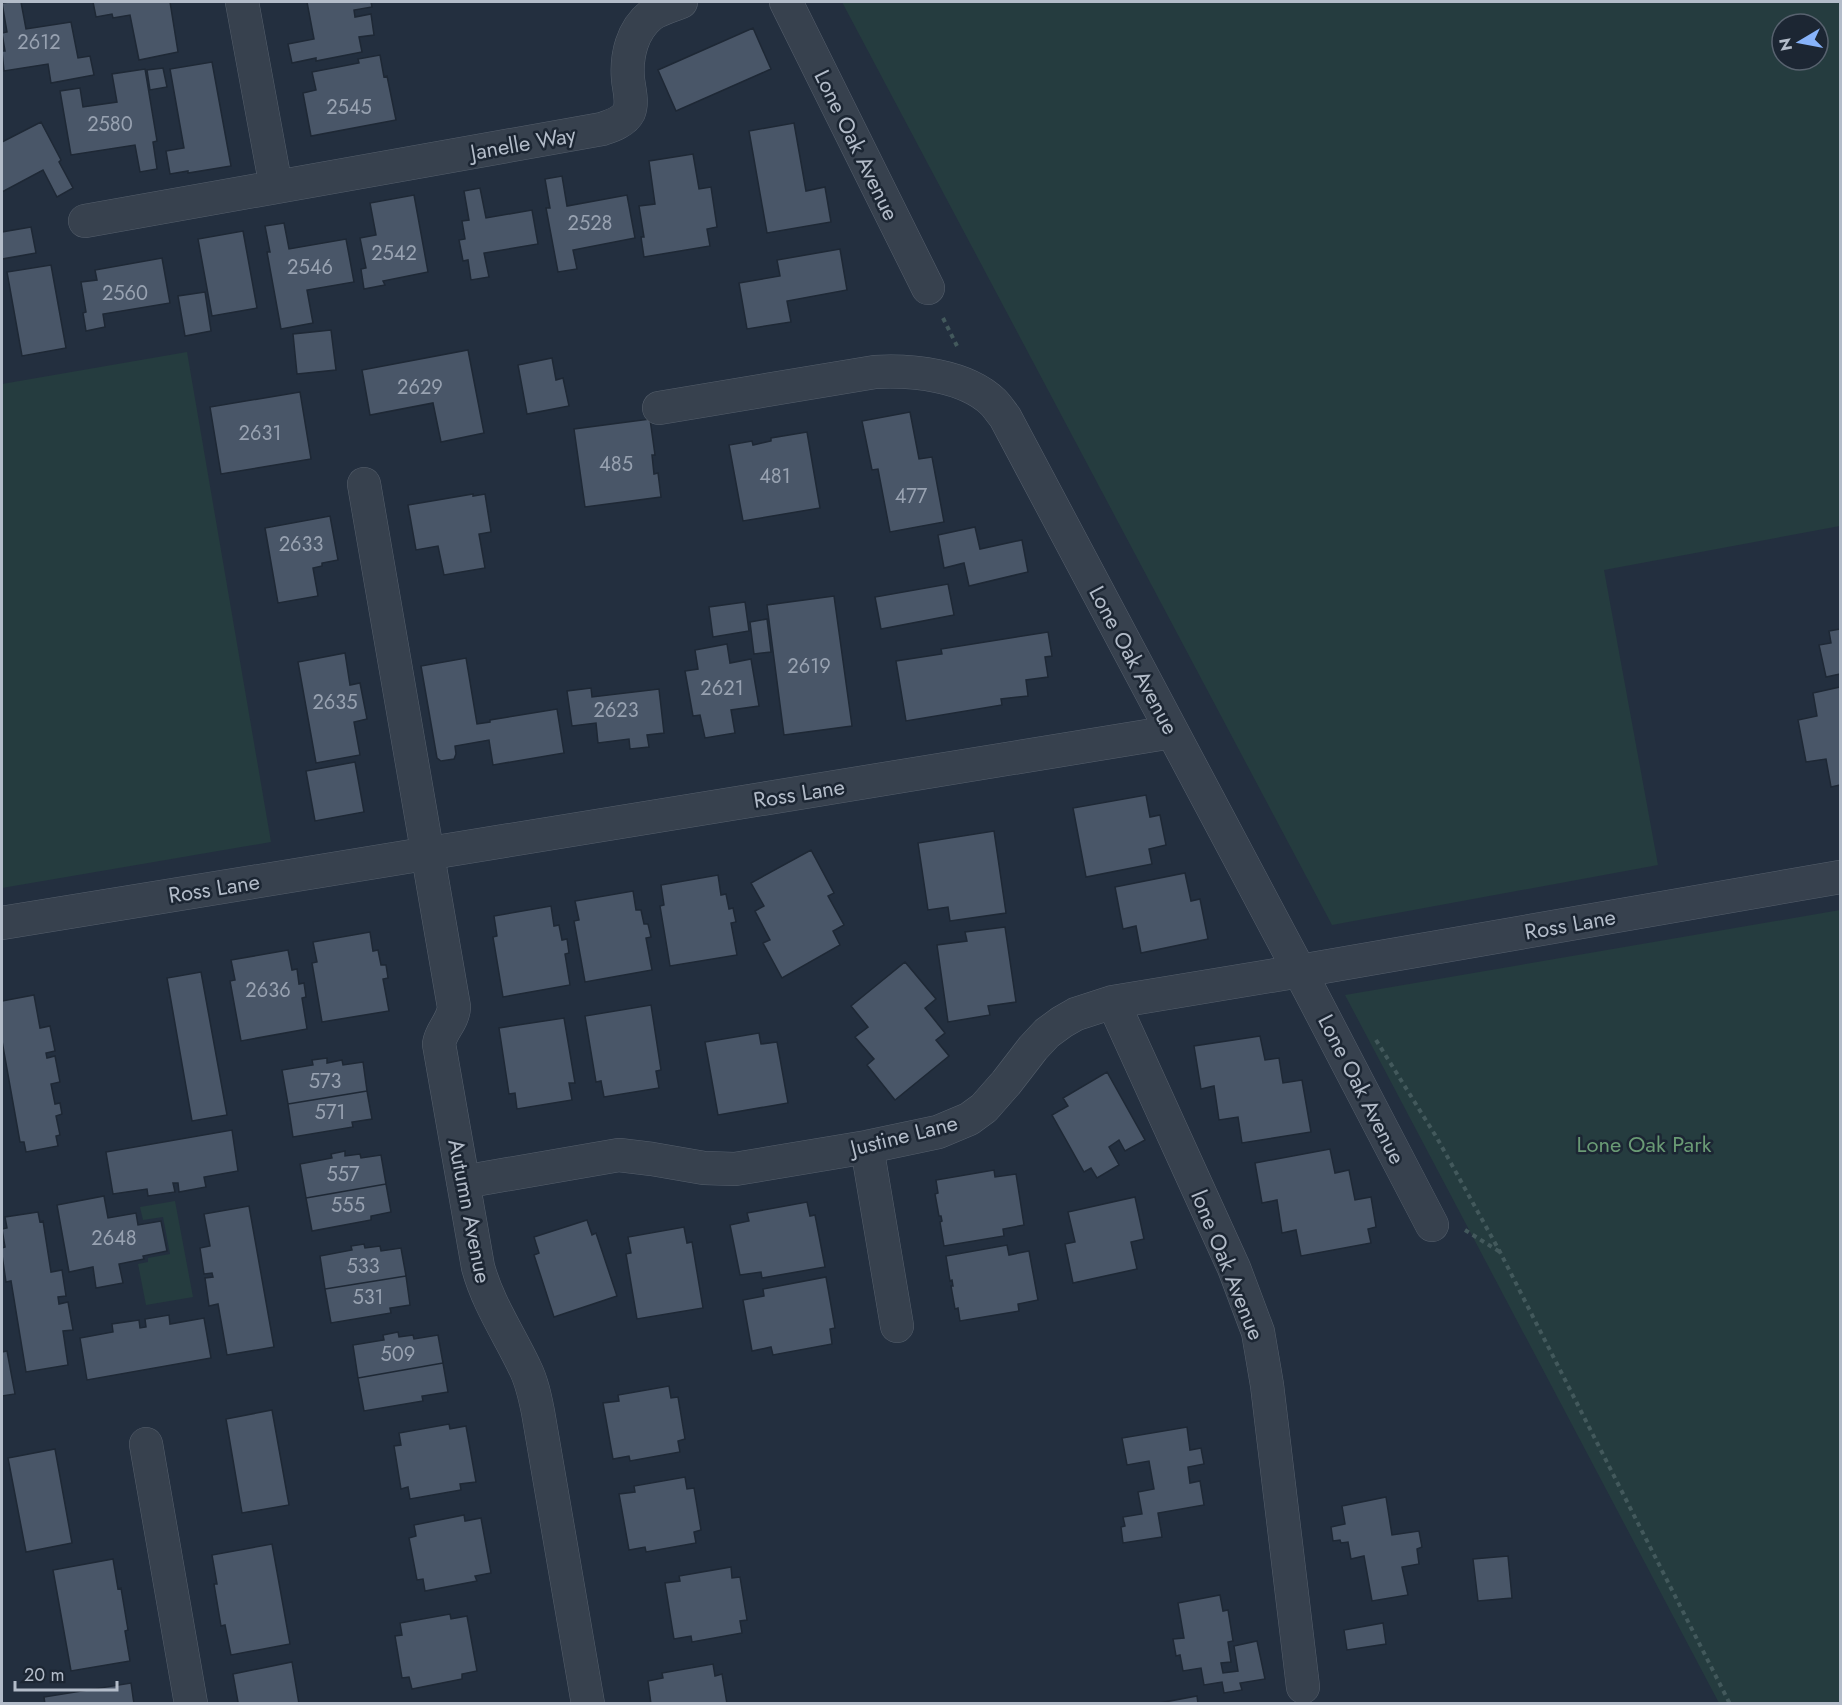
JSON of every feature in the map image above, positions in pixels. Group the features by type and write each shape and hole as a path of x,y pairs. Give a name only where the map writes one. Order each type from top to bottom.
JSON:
{"street":[{"path":"242,2 276,187"},
{"name":"Janelle Way","path":"85,221 612,126 621,121 629,112 631,101 628,63 630,48 637,32 650,16 681,2"},
{"name":"Lone Oak Avenue","path":"786,2 927,288"},
{"name":"Lone Oak Avenue","path":"658,408 892,371 929,374 953,381 981,392 993,402 1005,417 1300,971 1432,1225"},
{"path":"364,484 427,854"},
{"name":"Ross Lane","path":"2,923 1172,732"},
{"name":"Autumn Avenue","path":"427,854 454,1007 452,1020 444,1031 440,1044 478,1267 483,1286 526,1370 538,1412 588,1704"},
{"name":"Ross Lane","path":"1300,971 1840,877"},
{"name":"Justine Lane","path":"463,1182 619,1155 719,1170 867,1147 938,1132 969,1119 984,1108 1047,1033 1076,1014 1113,1002 1300,971"},
{"name":"lone Oak Avenue","path":"1113,1002 1234,1268 1258,1332 1267,1385 1303,1687"},
{"path":"867,1147 897,1326"},
{"path":"146,1444 191,1704"}],"path":[{"path":"927,288 981,392"},
{"path":"1374,1037 1393,1064 1437,1138 1500,1252 1730,1704"},
{"path":"1432,1225 1463,1229 1500,1252"}],"green space":[{"path":"842,2 1840,2 1840,526 1604,570 1658,865 1332,925"},
{"path":"187,352 271,842 2,888 2,384"},
{"name":"Lone Oak Park","path":"1840,910 1840,1703 1719,1703 1345,995"},
{"path":"175,1201 193,1297 146,1305 138,1264 148,1262 148,1258 170,1254 163,1217 143,1220 140,1207"}],"building":[{"path":"21,2 26,29 71,22 78,58 90,56 94,75 51,83 48,64 4,71 2,51 5,51 2,33 7,32 2,3"},
{"path":"93,2 170,2 178,52 139,60 130,15 113,18 112,14 96,17"},
{"path":"307,2 371,2 372,7 354,10 355,17 371,14 374,35 359,37 362,52 292,63 288,44 314,39"},
{"path":"753,28 771,69 676,111 658,70"},
{"path":"380,55 396,120 311,136 303,93 316,90 312,72 359,63 358,59"},
{"path":"212,62 231,166 170,174 166,151 184,148 170,69"},
{"path":"163,68 167,87 150,90 147,70"},
{"path":"145,69 157,141 153,142 157,169 140,172 135,145 71,155 60,91 80,88 83,107 117,102 112,74"},
{"path":"41,122 73,188 57,197 43,170 2,192 2,142"},
{"path":"794,123 806,191 825,187 831,222 767,233 749,131"},
{"path":"693,154 699,189 711,187 717,227 707,229 710,246 644,257 641,237 644,237 639,206 655,204 649,161"},
{"path":"562,176 567,206 627,195 635,238 573,250 577,269 558,272 546,208 550,208 545,179"},
{"path":"480,188 486,218 532,210 538,244 484,253 489,277 471,280 468,260 463,261 459,240 465,239 462,221 469,220 464,191"},
{"path":"414,195 428,272 383,281 385,285 364,289 361,269 366,268 360,238 376,235 370,203"},
{"path":"284,223 289,249 346,239 354,282 307,290 313,323 281,329 267,252 270,252 265,226"},
{"path":"31,227 36,253 2,259 2,232"},
{"path":"243,231 257,308 212,316 198,239"},
{"path":"840,249 847,290 787,301 791,322 747,329 739,283 780,276 777,260"},
{"path":"162,258 170,303 103,314 105,327 86,331 83,313 86,312 81,282 97,280 95,270"},
{"path":"51,265 66,348 22,356 7,272"},
{"path":"205,292 211,331 185,336 178,296"},
{"path":"331,330 336,370 297,374 293,334"},
{"path":"468,350 484,433 441,442 433,403 370,415 362,370"},
{"path":"552,358 556,380 563,378 569,406 527,414 518,365"},
{"path":"300,392 311,459 221,474 210,407"},
{"path":"910,412 919,459 932,457 944,522 890,532 878,469 872,470 862,421"},
{"path":"650,419 655,455 652,455 654,474 658,473 661,497 585,507 574,429"},
{"path":"807,432 820,508 743,521 729,445 752,441 753,445 771,441 771,438"},
{"path":"473,494 473,496 485,494 491,532 479,534 485,568 444,575 438,546 416,550 408,505"},
{"path":"330,516 338,560 322,563 322,566 313,568 318,596 278,603 265,528"},
{"path":"975,527 980,549 1022,540 1028,572 969,586 964,563 944,568 938,535"},
{"path":"948,584 954,615 881,629 875,597"},
{"path":"834,596 852,726 784,735 767,605"},
{"path":"745,602 749,631 713,637 709,607"},
{"path":"767,619 771,652 754,654 750,622"},
{"path":"1840,629 1840,674 1826,677 1819,645 1831,643 1829,631"},
{"path":"1048,632 1052,656 1045,657 1048,677 1026,680 1028,696 1001,699 1002,705 906,721 896,661 942,654 941,649"},
{"path":"727,644 730,663 751,659 759,706 731,710 735,733 705,738 700,715 693,716 685,671 698,669 695,650"},
{"path":"345,653 350,685 360,683 367,719 354,722 360,755 316,763 298,662"},
{"path":"466,658 477,724 557,709 564,753 493,765 489,740 455,746 454,759 441,761 437,758 421,666"},
{"path":"1840,687 1840,785 1831,787 1826,759 1806,762 1798,720 1817,716 1813,693"},
{"path":"591,688 592,697 659,689 664,733 647,735 649,747 630,749 629,739 598,743 596,723 572,726 567,691"},
{"path":"355,762 364,812 315,821 306,771"},
{"path":"1146,795 1150,817 1160,815 1166,845 1149,849 1152,864 1086,877 1073,808"},
{"path":"994,831 1006,913 950,921 948,907 928,910 918,843"},
{"path":"811,850 834,893 828,896 844,925 833,931 840,945 782,978 763,943 770,940 755,911 764,906 751,883"},
{"path":"1185,873 1191,901 1200,899 1208,939 1141,953 1136,926 1123,929 1115,887"},
{"path":"718,875 721,895 726,894 729,909 733,908 736,922 731,923 737,955 670,966 660,906 664,905 661,885"},
{"path":"633,891 636,910 641,910 644,924 648,924 651,937 646,938 652,970 585,982 574,921 579,920 575,901"},
{"path":"551,906 554,926 559,925 562,940 567,939 569,953 565,954 570,985 503,997 493,937 497,936 494,916"},
{"path":"1005,927 1016,1002 988,1006 990,1015 948,1022 937,945 967,941 965,932"},
{"path":"370,932 373,951 378,950 381,965 386,965 388,978 383,979 389,1011 322,1022 312,963 317,962 313,942"},
{"path":"288,950 292,970 297,969 299,984 304,983 306,997 302,998 307,1029 241,1041 230,981 235,980 231,960"},
{"path":"905,962 936,999 925,1008 945,1033 936,1040 949,1056 895,1100 867,1065 874,1059 855,1037 868,1027 851,1006"},
{"path":"201,972 227,1115 192,1121 167,978"},
{"path":"34,995 40,1028 50,1026 55,1051 46,1053 47,1058 55,1056 60,1082 51,1084 55,1104 60,1103 62,1114 56,1116 60,1135 56,1136 58,1146 26,1152 24,1142 20,1142 2,1041 2,1001"},
{"path":"651,1005 661,1070 656,1071 659,1088 604,1097 601,1081 596,1082 585,1016"},
{"path":"564,1018 575,1083 569,1083 572,1100 517,1109 515,1093 509,1094 499,1028"},
{"path":"759,1033 761,1044 777,1042 788,1103 718,1115 705,1042"},
{"path":"1260,1036 1265,1060 1279,1058 1283,1083 1302,1080 1311,1132 1242,1143 1238,1117 1219,1120 1214,1086 1201,1089 1194,1046"},
{"path":"327,1058 327,1063 342,1060 343,1065 363,1062 367,1091 288,1104 282,1070 313,1065 312,1060"},
{"path":"1107,1072 1145,1140 1125,1151 1119,1140 1109,1147 1119,1165 1097,1178 1091,1168 1084,1172 1052,1115 1068,1106 1063,1098"},
{"path":"367,1091 372,1119 352,1122 353,1127 293,1137 288,1104"},
{"path":"232,1130 238,1171 204,1177 206,1187 179,1192 178,1183 173,1183 175,1192 148,1196 147,1189 113,1194 106,1152"},
{"path":"1330,1149 1335,1173 1349,1170 1355,1200 1371,1197 1376,1227 1368,1229 1371,1243 1301,1256 1296,1230 1282,1233 1277,1200 1262,1203 1255,1163"},
{"path":"345,1151 345,1156 360,1154 361,1158 381,1155 386,1184 306,1198 300,1164 332,1158 331,1154"},
{"path":"994,1170 995,1177 1016,1174 1024,1225 1003,1229 1004,1236 944,1246 940,1222 942,1221 935,1194 938,1193 936,1180"},
{"path":"386,1184 391,1212 371,1216 371,1220 312,1231 306,1198"},
{"path":"104,1196 108,1218 136,1213 138,1225 161,1221 167,1251 119,1264 123,1283 96,1288 93,1267 69,1272 57,1205"},
{"path":"1135,1197 1144,1239 1131,1242 1137,1269 1073,1283 1065,1244 1075,1242 1068,1212"},
{"path":"807,1202 810,1216 815,1215 825,1267 762,1278 761,1272 740,1275 730,1225 749,1221 747,1213"},
{"path":"249,1206 274,1347 227,1355 218,1304 209,1306 205,1278 213,1277 212,1273 204,1274 200,1248 210,1246 204,1214"},
{"path":"38,1212 40,1222 43,1221 51,1272 62,1270 66,1296 58,1297 59,1304 68,1302 73,1330 63,1331 68,1365 26,1372 11,1281 6,1282 2,1255 2,1248 5,1247 2,1229 7,1228 5,1217"},
{"path":"587,1220 592,1235 596,1233 617,1296 554,1317 534,1255 539,1253 534,1237"},
{"path":"684,1227 687,1243 692,1242 703,1308 637,1319 626,1254 631,1253 628,1237"},
{"path":"364,1244 365,1248 380,1246 381,1251 401,1248 406,1276 325,1289 320,1256 352,1250 351,1246"},
{"path":"1007,1245 1009,1255 1029,1251 1038,1300 1018,1304 1019,1311 960,1321 958,1308 955,1309 952,1280 950,1281 946,1256"},
{"path":"406,1276 410,1305 390,1308 391,1313 331,1323 325,1289"},
{"path":"826,1277 835,1328 830,1329 832,1344 773,1355 771,1347 752,1351 743,1300 764,1296 763,1289"},
{"path":"169,1315 170,1324 204,1318 211,1358 87,1380 80,1338 113,1332 112,1324 139,1320 140,1328 146,1327 145,1319"},
{"path":"398,1332 399,1337 413,1335 414,1339 438,1335 443,1363 358,1378 353,1345 384,1340 383,1335"},
{"path":"7,1351 15,1394 2,1396 2,1352"},
{"path":"443,1363 448,1392 422,1396 423,1401 364,1411 358,1378"},
{"path":"669,1386 671,1398 678,1397 685,1439 678,1441 680,1452 630,1461 629,1456 613,1459 603,1403 619,1401 618,1395"},
{"path":"272,1410 289,1505 242,1513 226,1419"},
{"path":"449,1424 450,1429 466,1426 476,1482 460,1484 461,1490 410,1499 408,1487 401,1489 394,1446 401,1445 399,1433"},
{"path":"1187,1427 1190,1450 1201,1448 1204,1464 1188,1467 1190,1483 1200,1481 1204,1505 1158,1513 1162,1537 1123,1543 1121,1527 1125,1526 1123,1517 1142,1514 1138,1492 1154,1489 1149,1461 1127,1465 1122,1438"},
{"path":"55,1449 72,1543 26,1552 8,1458"},
{"path":"685,1477 687,1489 694,1488 701,1530 694,1532 696,1543 646,1552 645,1547 629,1550 619,1494 635,1492 634,1486"},
{"path":"1386,1497 1392,1535 1419,1531 1422,1547 1417,1549 1419,1564 1402,1567 1408,1595 1372,1601 1364,1556 1351,1559 1348,1542 1333,1541 1331,1527 1345,1524 1342,1506"},
{"path":"464,1515 465,1521 481,1518 491,1573 475,1576 477,1581 425,1591 423,1579 417,1580 409,1538 416,1536 414,1525"},
{"path":"272,1544 290,1644 231,1655 225,1625 221,1626 212,1555"},
{"path":"1508,1556 1512,1598 1478,1601 1473,1559"},
{"path":"113,1559 118,1589 121,1588 128,1630 125,1631 130,1661 71,1671 53,1570"},
{"path":"731,1567 732,1578 740,1577 747,1620 740,1621 742,1633 692,1642 691,1636 674,1639 665,1583 680,1581 679,1576"},
{"path":"1220,1595 1223,1611 1228,1610 1233,1641 1228,1642 1231,1662 1221,1663 1223,1673 1238,1671 1234,1646 1257,1641 1265,1679 1240,1683 1242,1690 1224,1693 1222,1682 1204,1685 1201,1668 1183,1671 1180,1655 1176,1656 1173,1639 1184,1638 1178,1603"},
{"path":"450,1614 451,1619 467,1616 477,1671 462,1674 462,1679 412,1689 409,1677 402,1678 395,1636 402,1635 400,1623"},
{"path":"1383,1623 1386,1644 1347,1650 1344,1630"},
{"path":"292,1662 299,1704 234,1704 238,1702 233,1674"},
{"path":"713,1664 715,1676 722,1674 727,1704 651,1704 648,1681 663,1678 662,1673"},
{"path":"131,1683 134,1704 45,1704 44,1697"},
{"path":"1197,1696 1198,1704 1154,1704"}]}
